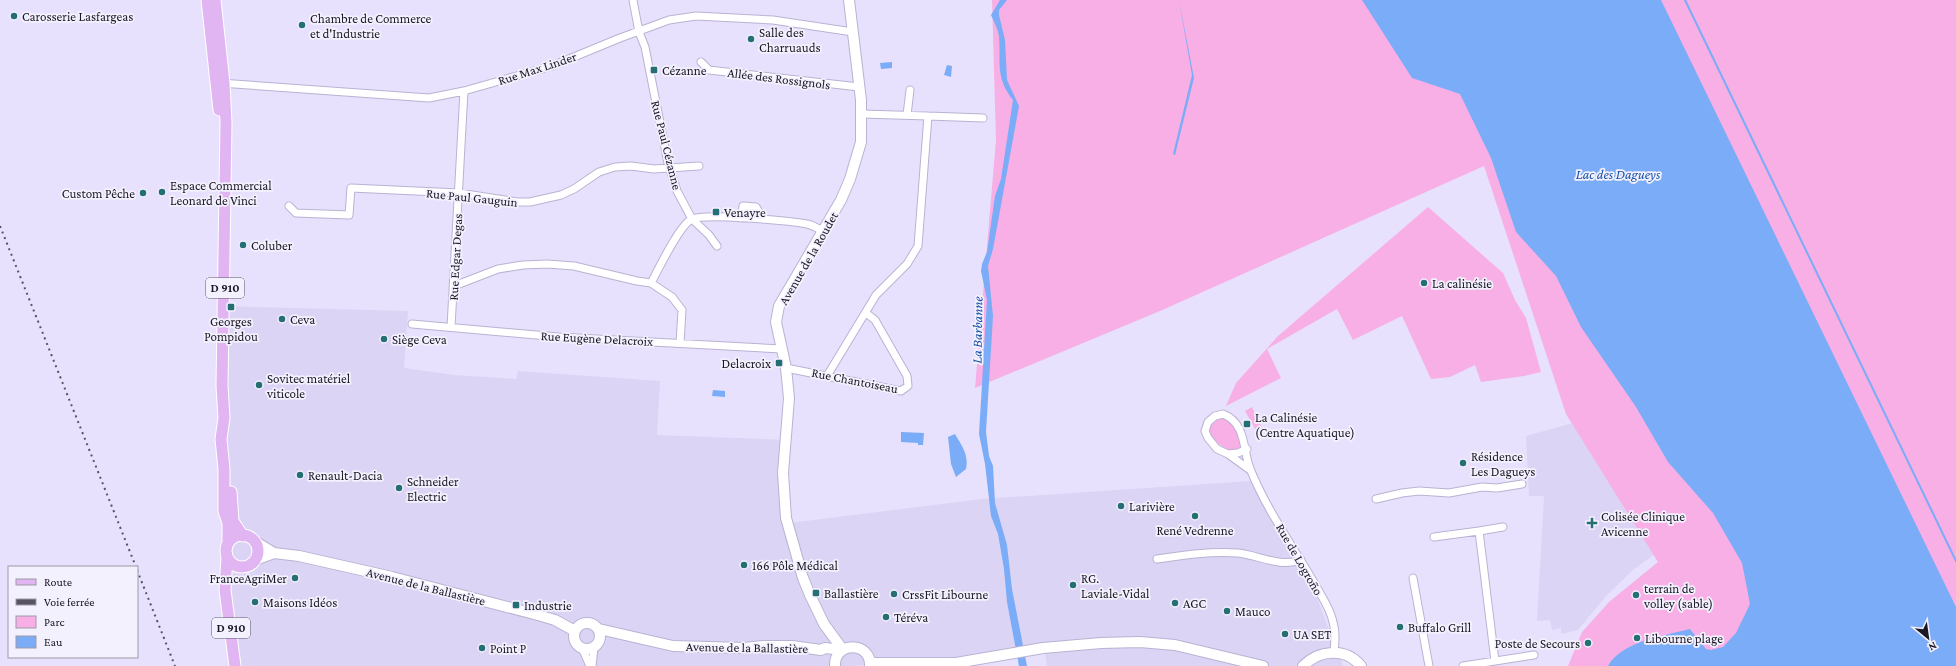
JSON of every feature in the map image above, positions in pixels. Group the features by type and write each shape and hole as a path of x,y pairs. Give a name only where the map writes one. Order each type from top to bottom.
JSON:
{"main road":[{"name":"D 910","path":"207,0 226,123 222,386 224,418 228,438 234,521 243,536"},
{"name":"D 910","path":"215,0 220,83"},
{"name":"Avenue de la Roudet","path":"842,650 818,614 803,578 786,518 783,473 789,398 786,368 776,322 780,306 824,232 850,180 861,142 862,114 849,0"},
{"name":"D 910","path":"224,418 221,439 224,469 224,511 228,523 228,543"},
{"path":"243,536 254,541 257,550 255,560 247,566 242,567 233,565 227,557 226,547 228,543 236,537 243,536"},
{"name":"Avenue de la Ballastière","path":"254,541 274,553 299,556 392,577 555,620 575,631"},
{"name":"Avenue de la Ballastière","path":"255,560 274,553"},
{"name":"D 910","path":"227,557 225,590 235,666"},
{"path":"225,590 233,577 242,567"},
{"path":"586,622 591,623 599,629 600,638 596,644 588,649 582,648 575,641 575,631 586,622"},
{"name":"Avenue de la Ballastière","path":"599,629 673,646 744,648 763,646 792,646 842,650 847,647 858,647 866,653 870,664"},
{"path":"823,649 832,635"},
{"name":"Avenue de la Ballastière","path":"596,644 626,636"},
{"path":"870,664 956,663 1043,648 1101,643 1140,642 1176,645 1251,665 1263,666"},
{"name":"Avenue de la Ballastière","path":"823,649 835,664"},
{"path":"835,664 837,656 842,650"},
{"path":"1303,666 1310,659 1321,654 1334,652 1346,655 1357,661 1361,666"}],"street":[{"name":"Rue Paul Cézanne","path":"633,0 639,32 645,47 670,168 677,191 692,219 709,235 717,246"},
{"name":"Rue Max Linder","path":"220,83 430,98 464,91 552,66 669,20 696,16 773,20 853,32"},
{"name":"Allée des Rossignols","path":"701,62 710,70 859,88"},
{"path":"907,115 910,90"},
{"name":"Rue Edgar Degas","path":"450,327 454,286 464,91"},
{"path":"862,114 983,118"},
{"path":"827,376 876,295 907,264 918,246 928,116"},
{"name":"Rue Paul Gauguin","path":"289,206 296,213 349,215 350,188 459,193 516,202 530,202 561,195 574,189 599,172 616,167 670,168 699,166"},
{"path":"741,218 743,206 756,207 763,220"},
{"path":"651,283 680,232 692,219 703,217 741,218 809,224 824,232"},
{"path":"454,286 498,269 523,264 574,266 651,283 659,290 672,297 682,310 680,343"},
{"name":"Rue Chantoiseau","path":"786,368 901,391 908,386 907,376 875,320 866,313"},
{"name":"Rue Eugène Delacroix","path":"412,324 559,337 782,349"},
{"name":"Rue de Logroño","path":"1250,470 1210,443 1205,431 1208,422 1215,416 1223,414 1230,417 1244,440 1250,470 1272,512 1326,605 1333,622 1335,641 1334,652"},
{"path":"1228,454 1238,453 1246,449"},
{"path":"1376,499 1419,491 1449,493 1482,487 1497,488 1522,484"},
{"path":"1434,537 1503,527"},
{"path":"1479,531 1495,661"},
{"path":"1157,559 1218,552 1240,553 1290,563 1301,560"},
{"path":"1413,578 1429,666"},
{"path":"591,666 596,644"},
{"path":"582,648 591,666"},
{"path":"1464,666 1534,655"}],"shaded area":[{"path":"219,306 408,311 404,368 454,375 516,379 518,371 660,381 657,435 787,440 789,523 982,499 1251,481 1306,569 1343,666 1047,666 1045,652 852,666 236,666 228,556"},
{"name":"Colisée Clinique Avicenne","path":"1576,422 1662,549 1634,569 1607,595 1578,630 1561,634 1561,628 1552,630 1550,620 1537,621 1544,496 1529,496 1526,436"}],"green space":[{"path":"992,0 1956,0 1956,666 1568,666 1582,632 1609,602 1658,562 1566,414 1484,166 1160,311 975,388 996,140"},
{"name":"La calinésie","path":"1428,207 1503,273 1515,300 1526,318 1541,372 1481,382 1475,365 1450,377 1431,379 1402,316 1353,340 1337,309 1267,349 1281,378 1226,406 1236,383 1278,336"},
{"path":"1252,407 1263,430 1257,432 1245,411"},
{"path":"1223,416 1233,424 1238,432 1242,445 1239,449 1230,451 1218,444 1210,434 1213,421"}],"water":[{"path":"1000,0 1007,0 999,10 999,15 1005,40 1007,80 1019,106 993,249 988,266 993,316 986,432 989,456 993,466 995,503 1007,545 1012,589 1027,666 1019,666 1007,602 1004,569 998,534 991,516 985,464 979,434 987,300 981,271 987,252 995,196 1001,179 1013,100 1007,92 1001,77 999,36 991,15"},
{"path":"1179,0 1194,78 1175,155 1173,154 1192,75"},
{"name":"Lac des Dagueys","path":"1362,0 1661,0 1956,607 1956,666 1608,666 1614,658 1633,645 1656,637 1690,629 1706,649 1711,650 1723,647 1736,633 1750,604 1742,563 1713,513 1668,462 1636,407 1581,327 1556,276 1516,232 1491,158 1460,94 1412,78"},
{"path":"892,62 892,68 881,69 880,63"},
{"path":"947,65 952,66 951,77 944,75"},
{"path":"713,390 725,391 725,397 712,396"},
{"path":"901,432 924,433 923,445 918,445 918,443 901,442"},
{"path":"955,434 967,459 966,469 956,477 951,464 948,437"}],"waterway":[{"path":"1685,0 1956,561"}],"railway":[{"path":"0,226 136,566"},
{"path":"138,573 175,666"}],"place":[{"name":"Carosserie Lasfargeas","path":"14,16"},
{"name":"Chambre de Commerce et d'Industrie","path":"302,25"},
{"name":"Salle des Charruauds","path":"751,39"},
{"name":"Cézanne","path":"654,70"},
{"name":"Espace Commercial Leonard de Vinci","path":"162,192"},
{"name":"Custom Pêche","path":"143,193"},
{"name":"Venayre","path":"716,212"},
{"name":"Coluber","path":"243,245"},
{"name":"La calinésie","path":"1424,283"},
{"name":"Georges Pompidou","path":"231,307"},
{"name":"Ceva","path":"282,319"},
{"name":"Siège Ceva","path":"384,339"},
{"name":"Delacroix","path":"779,363"},
{"name":"Sovitec matériel viticole","path":"259,385"},
{"name":"La Calinésie (Centre Aquatique)","path":"1247,424"},
{"name":"Résidence Les Dagueys","path":"1463,463"},
{"name":"Renault-Dacia","path":"300,475"},
{"name":"Schneider Electric","path":"399,488"},
{"name":"Larivière","path":"1121,506"},
{"name":"René Vedrenne","path":"1195,516"},
{"name":"Colisée Clinique Avicenne","path":"1592,523"},
{"name":"166 Pôle Médical","path":"744,565"},
{"name":"FranceAgriMer","path":"295,578"},
{"name":"RG. Laviale-Vidal","path":"1073,585"},
{"name":"Ballastière","path":"816,593"},
{"name":"CrssFit Libourne","path":"894,594"},
{"name":"terrain de volley (sable)","path":"1636,595"},
{"name":"Maisons Idéos","path":"255,602"},
{"name":"AGC","path":"1175,603"},
{"name":"Industrie","path":"516,605"},
{"name":"Mauco","path":"1227,611"},
{"name":"Téréva","path":"886,617"},
{"name":"Buffalo Grill","path":"1400,627"},
{"name":"UA SET","path":"1285,634"},
{"name":"Libourne plage","path":"1637,638"},
{"name":"Poste de Secours","path":"1588,643"},
{"name":"Point P","path":"482,648"}],"water label":[{"name":"La Barbanne","path":"977,330"}]}
